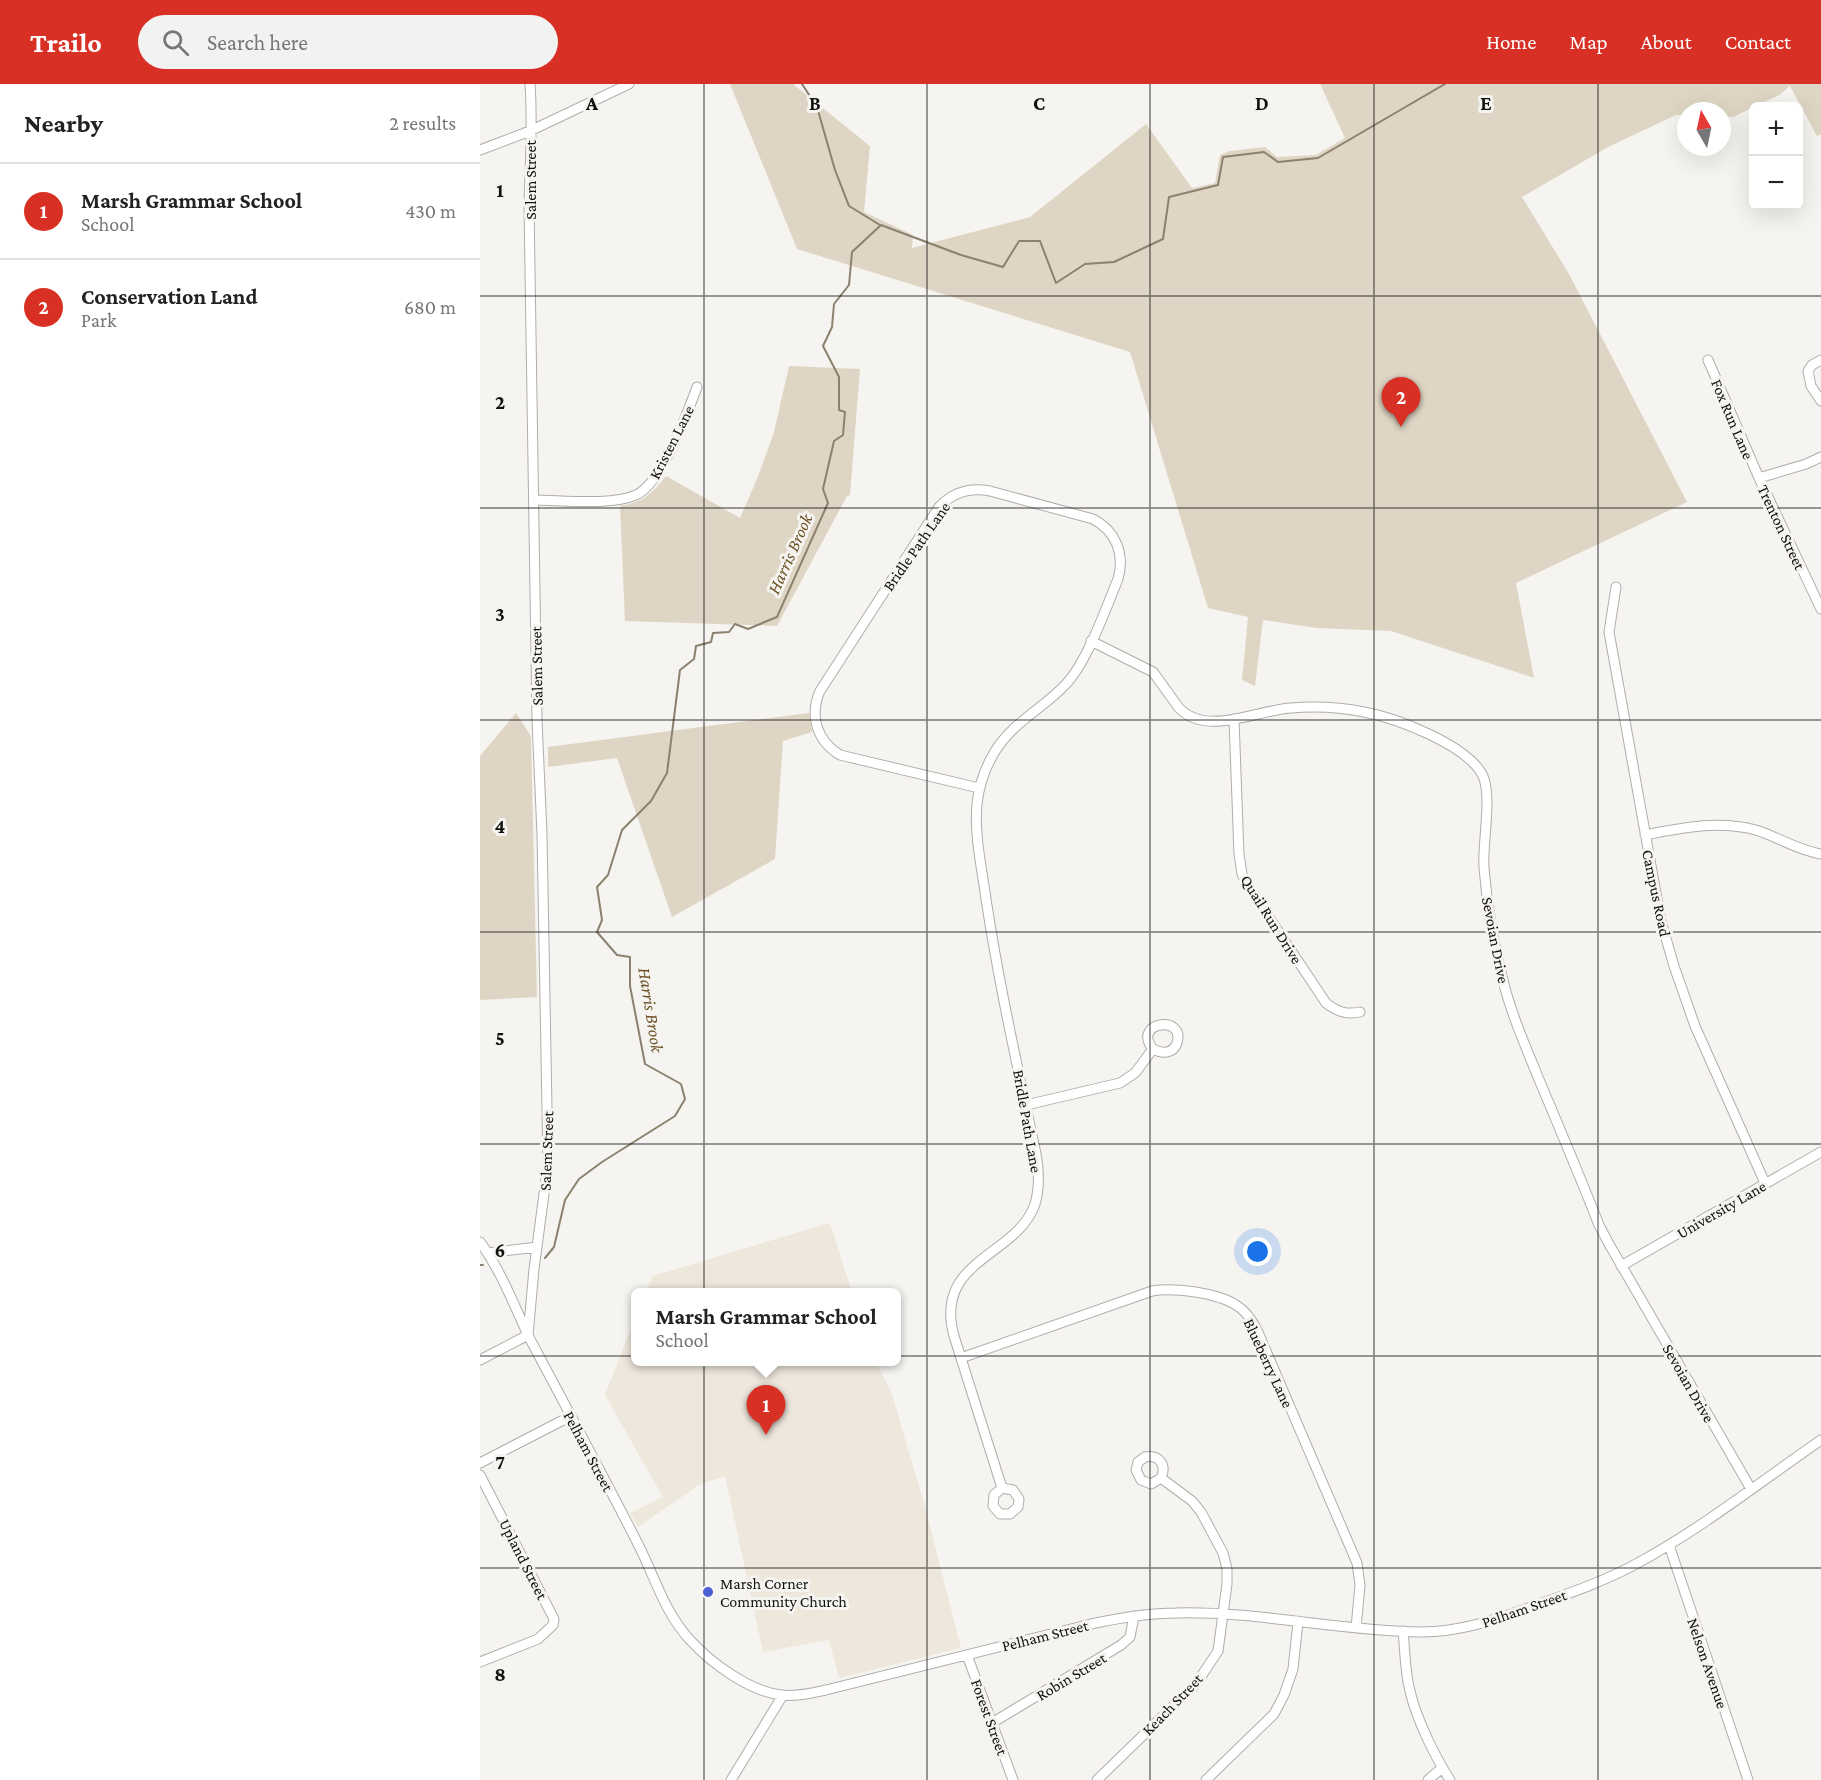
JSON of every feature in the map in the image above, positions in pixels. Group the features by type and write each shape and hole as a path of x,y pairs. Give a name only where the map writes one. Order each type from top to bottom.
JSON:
{"street":[{"name":"Salem Street","path":"528,1335 548,1164 537,709 529,205 532,116 530,84"},
{"path":"480,150 530,130 629,84"},
{"name":"Fox Run Lane","path":"1708,360 1759,478"},
{"path":"1820,398 1812,386 1808,371 1812,365 1821,360"},
{"name":"Kristen Lane","path":"534,500 615,500 643,491 653,479 680,432 697,387"},
{"path":"1759,478 1806,464 1821,457"},
{"name":"Trenton Street","path":"1759,478 1821,609"},
{"name":"Bridle Path Lane","path":"980,788 840,755 823,741 815,720 815,705 820,691 943,503 962,491 974,489 1086,517 1105,527 1118,544 1121,565 1118,579 1091,641 1067,683 1018,723 1001,742 988,764 980,788 976,817 999,981 1038,1170 1038,1186 1032,1211 1022,1224 968,1272 957,1286 951,1302 952,1331 1002,1488"},
{"name":"Campus Road","path":"1616,587 1609,632 1661,921 1695,1026 1765,1183"},
{"name":"Sevoian Drive","path":"1091,641 1153,672 1179,708 1189,717 1207,722 1234,719 1272,710 1337,707 1370,713 1426,733 1463,754 1478,768 1486,787 1483,848 1485,881 1498,960 1506,993 1530,1057 1599,1225 1750,1489"},
{"name":"Quail Run Drive","path":"1234,719 1239,854 1244,879 1326,1003 1338,1011 1360,1012"},
{"path":"1645,835 1695,826 1733,825 1758,831 1797,848 1821,854"},
{"path":"1026,1105 1120,1083 1135,1073 1154,1049"},
{"name":"University Lane","path":"1621,1266 1821,1152"},
{"name":"Pelham Street","path":"480,1242 510,1293 528,1335 640,1547 664,1603 679,1627 701,1652 741,1680 769,1692 783,1695 826,1690 1091,1624 1134,1616 1175,1612 1224,1614 1356,1628 1424,1632 1467,1627 1509,1615 1593,1584 1635,1565 1669,1545 1821,1440"},
{"path":"488,1253 537,1247"},
{"name":"Blueberry Lane","path":"961,1358 1152,1291 1177,1289 1234,1303 1247,1315 1257,1330 1357,1563 1360,1585 1356,1628"},
{"path":"480,1360 528,1335"},
{"path":"480,1463 571,1416"},
{"name":"Upland Street","path":"480,1475 554,1619 553,1625 538,1639 480,1662"},
{"name":"Keach Street","path":"1097,1780 1196,1684 1218,1651 1227,1577 1220,1546 1201,1512 1192,1501 1161,1478"},
{"name":"Nelson Avenue","path":"1669,1545 1748,1780"},
{"name":"Robin Street","path":"992,1723 1126,1642 1132,1632 1134,1616"},
{"path":"1206,1780 1274,1714 1284,1695 1293,1668 1298,1622"},
{"path":"1403,1631 1412,1700 1442,1768 1450,1780"},
{"name":"Forest Street","path":"967,1655 1013,1780"},
{"path":"731,1780 783,1695"},
{"path":"1428,1780 1442,1768"}],"shaded area":[{"path":"730,84 793,84 870,146 864,212 913,235 912,248 1030,217 1146,124 1192,188 1215,183 1220,155 1230,151 1265,147 1277,157 1316,155 1345,138 1320,84 1821,84 1821,134 1817,136 1803,110 1803,102 1799,102 1790,86 1779,95 1764,102 1749,102 1749,109 1733,117 1731,117 1731,102 1677,102 1677,115 1610,146 1522,197 1569,274 1687,502 1516,583 1534,678 1391,631 1317,628 1263,620 1255,686 1242,680 1248,617 1208,608 1130,352 797,249"},
{"path":"789,366 860,369 850,495 847,496 777,626 625,621 620,506 646,496 666,476 740,518 774,432"},
{"path":"516,713 531,736 537,997 480,1000 480,756"},
{"path":"809,713 812,732 783,741 775,859 672,917 617,758 548,767 548,747"},
{"path":"830,1223 851,1288 648,1288 653,1276"},
{"path":"631,1329 631,1366 878,1366 892,1394 924,1503 961,1648 839,1678 829,1640 763,1652 725,1476 699,1485 638,1527 630,1513 663,1497 605,1395"}],"waterway":[{"path":"802,84 817,107 835,170 849,206 880,225"},
{"name":"Harris Brook","path":"545,1258 554,1247 565,1200 579,1179 675,1116 685,1099 681,1084 645,1064 630,986 630,957 617,955 597,932 602,920 597,887 608,875 622,830 651,801 667,773 680,670 694,659 696,646 711,642 713,633 729,632 735,624 748,629 777,617 828,503 823,489 834,441 843,435 845,412 839,410 839,377 823,346 832,327 834,304 849,285 852,252 881,225 961,255 1003,267 1019,241 1040,241 1056,283 1085,264 1114,262 1163,239 1169,197 1218,185 1223,157 1264,152 1278,162 1318,158 1445,84"}],"place":[{"name":"Conservation Land","path":"1401,427"},
{"name":"Marsh Grammar School","path":"766,1435"},
{"name":"Marsh Corner Community Church","path":"708,1592"}]}
